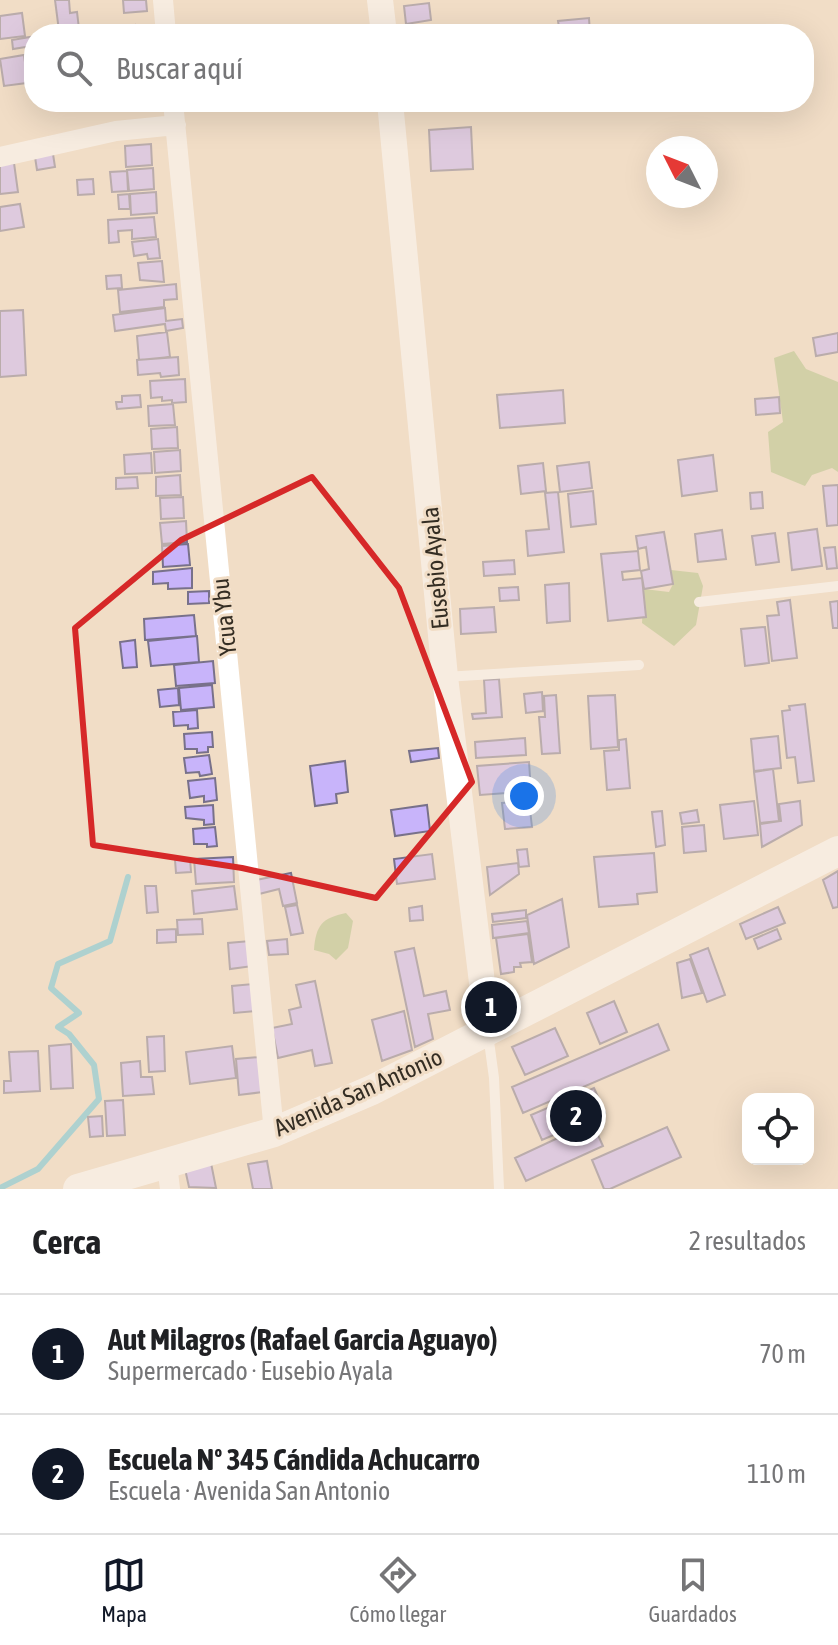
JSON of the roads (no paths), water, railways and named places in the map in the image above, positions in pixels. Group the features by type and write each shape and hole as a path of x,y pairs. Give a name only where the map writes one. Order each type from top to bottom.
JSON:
{"main road":[{"path":"380,0 383,24"},
{"name":"Eusebio Ayala","path":"391,112 445,677 488,1032"},
{"name":"Avenida San Antonio","path":"78,1189 168,1177 372,1090 838,851"}],"street":[{"path":"163,0 165,24"},
{"name":"Ycua Ybu","path":"174,112 274,1132"},
{"path":"0,157 116,131 176,125"}],"lane":[{"path":"699,602 838,586"},
{"path":"445,677 639,665"},
{"path":"488,1032 494,1078 499,1189"}],"waterway":[{"path":"0,1188 38,1169 99,1099 94,1065 69,1034 58,1027 79,1013 51,988 58,964 110,941 128,877"}],"place":[{"name":"Aut Milagros (Rafael Garcia Aguayo)","path":"491,1007"},
{"name":"Escuela Nº 345 Cándida Achucarro","path":"576,1116"}]}
